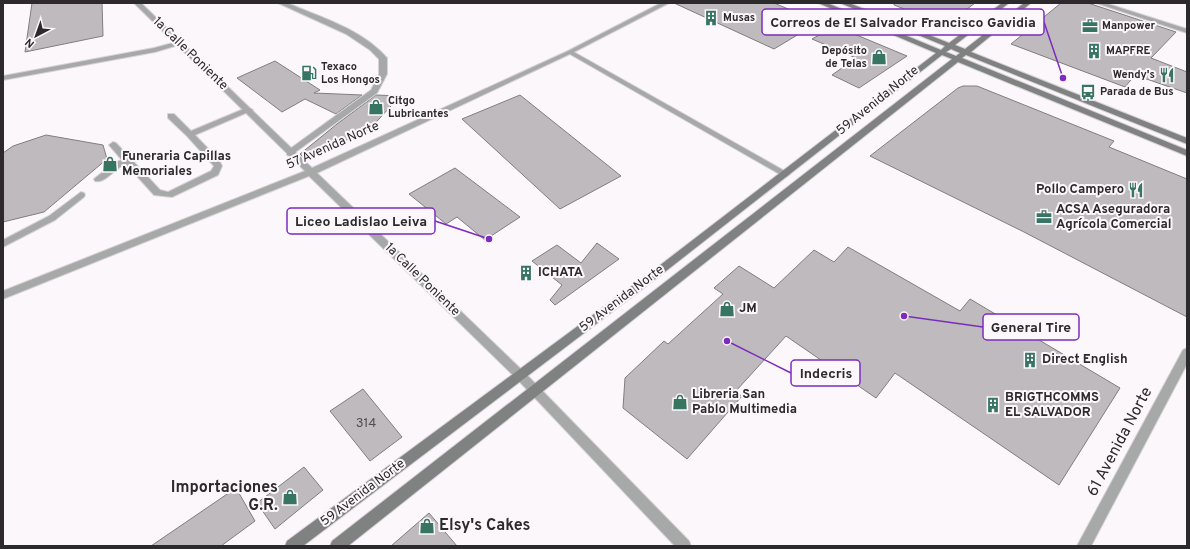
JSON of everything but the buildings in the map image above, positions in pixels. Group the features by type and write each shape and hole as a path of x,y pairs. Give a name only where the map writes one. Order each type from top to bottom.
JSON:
{"main road":[{"path":"821,3 939,53 1187,153"},
{"path":"843,3 964,53 1187,141"},
{"name":"59 Avenida Norte","path":"292,546 520,376 786,174 948,46 1006,3"},
{"name":"59 Avenida Norte","path":"337,546 1028,3"}],"street":[{"name":"1a Calle Poniente","path":"137,3 249,110 290,153 520,376 684,546"},
{"path":"281,3 348,31 370,44 383,58 383,74 374,91 290,153"},
{"name":"57 Avenida Norte","path":"3,295 310,172 570,52 666,3"},
{"path":"1099,3 1187,31"},
{"path":"3,78 100,61 155,50 180,43"},
{"path":"570,52 786,174"},
{"path":"190,134 249,110"},
{"path":"113,145 157,194 169,195 215,173 218,166 190,134 171,116"},
{"path":"98,179 118,164 128,161"},
{"path":"3,244 52,218 81,195"},
{"name":"61 Avenida Norte","path":"1084,546 1187,353"}],"place":[{"name":"Musas","path":"711,18"},
{"name":"Manpower","path":"1090,26"},
{"name":"MAPFRE","path":"1094,51"},
{"name":"Depósito de Telas","path":"879,57"},
{"name":"Texaco Los Hongos","path":"309,73"},
{"name":"Wendy's","path":"1167,75"},
{"name":"Correos de El Salvador Francisco Gavidia","path":"1063,78"},
{"name":"Parada de Bus","path":"1088,92"},
{"name":"Citgo Lubricantes","path":"376,107"},
{"name":"Funeraria Capillas Memoriales","path":"110,164"},
{"name":"Pollo Campero","path":"1136,190"},
{"name":"ACSA Aseguradora Agrícola Comercial","path":"1044,217"},
{"name":"Liceo Ladislao Leiva","path":"489,239"},
{"name":"ICHATA","path":"526,273"},
{"name":"JM","path":"727,309"},
{"name":"General Tire","path":"904,316"},
{"name":"Indecris","path":"727,341"},
{"name":"Direct English","path":"1030,360"},
{"name":"Libreria San Pablo Multimedia","path":"680,402"},
{"name":"BRIGTHCOMMS EL SALVADOR","path":"993,405"},
{"name":"Importaciones G.R.","path":"290,497"},
{"name":"Elsy's Cakes","path":"427,526"}]}
